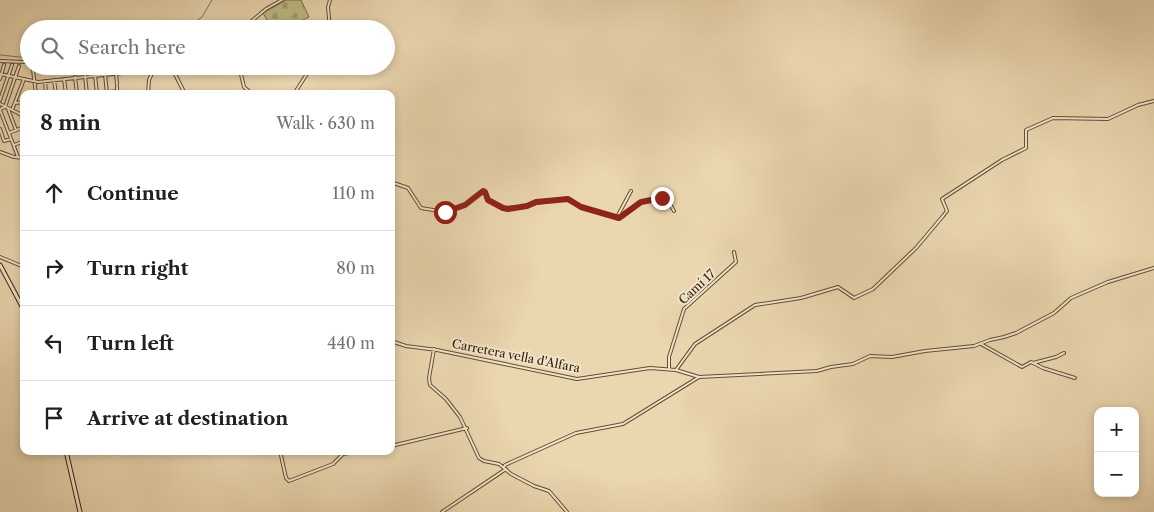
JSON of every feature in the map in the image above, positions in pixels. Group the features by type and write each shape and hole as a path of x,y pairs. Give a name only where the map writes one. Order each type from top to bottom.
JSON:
{"main road":[{"path":"0,265 20,302"},
{"path":"67,455 80,512"}],"street":[{"path":"253,20 266,9 282,0"},
{"path":"329,20 328,6 330,0"},
{"path":"0,61 20,62"},
{"path":"0,79 4,65"},
{"path":"0,100 12,65"},
{"path":"16,130 7,108 19,66"},
{"path":"1,74 34,81 95,75 97,90"},
{"path":"33,75 35,90"},
{"path":"105,75 107,90"},
{"path":"116,75 118,90"},
{"path":"148,90 151,75"},
{"path":"176,75 183,90"},
{"path":"241,75 244,87 247,90"},
{"path":"297,90 306,75"},
{"path":"85,76 87,90"},
{"path":"75,77 77,90"},
{"path":"12,110 24,79"},
{"path":"64,79 65,90"},
{"path":"54,80 55,90"},
{"path":"44,81 45,90"},
{"path":"15,103 20,102"},
{"path":"676,370 695,344 755,305 801,298 838,287 854,298 873,289 916,248 943,216 947,210 942,199 994,165 1026,148 1026,130 1053,118 1108,119 1138,106 1154,102"},
{"path":"0,104 20,114"},
{"path":"7,108 0,110 18,157"},
{"path":"9,133 20,128"},
{"path":"0,129 4,141 11,139"},
{"path":"14,145 20,143"},
{"path":"0,152 18,157"},
{"path":"395,183 407,187 420,207 432,210 449,211 465,205 476,195 484,191 488,200 503,208 523,207 536,202 566,199 581,207 620,218 641,202 662,198 667,199 674,211"},
{"path":"617,217 631,191"},
{"name":"Camí 17","path":"669,368 669,357 684,309 736,262 734,252"},
{"path":"0,257 20,265"},
{"name":"Carretera vella d'Alfara","path":"395,342 577,379 650,368 669,368 699,377 817,371 854,364 870,356 892,356 981,344 1016,333 1054,313 1072,298 1096,287 1154,268"},
{"path":"981,344 1022,367 1028,363 1056,357 1064,353"},
{"path":"434,349 429,378 430,385 450,404 466,428 473,446 482,460 498,463 511,474 534,486 549,491 568,512"},
{"path":"1033,363 1075,378"},
{"path":"442,512 505,468 505,465 576,433 623,424 667,395 699,377"},
{"path":"395,445 466,428"},
{"path":"281,455 286,478 289,481 296,480 332,464 342,455"}],"green space":[{"path":"286,0 301,0 309,17 303,20 267,20 263,13"}],"waterway":[{"path":"198,20 202,17 212,0"},
{"path":"0,55 20,57"}],"route":[{"path":"445,212 465,205 483,191 488,200 508,209 528,206 536,202 566,199 571,200 578,206 619,218 641,202 662,198"}]}
